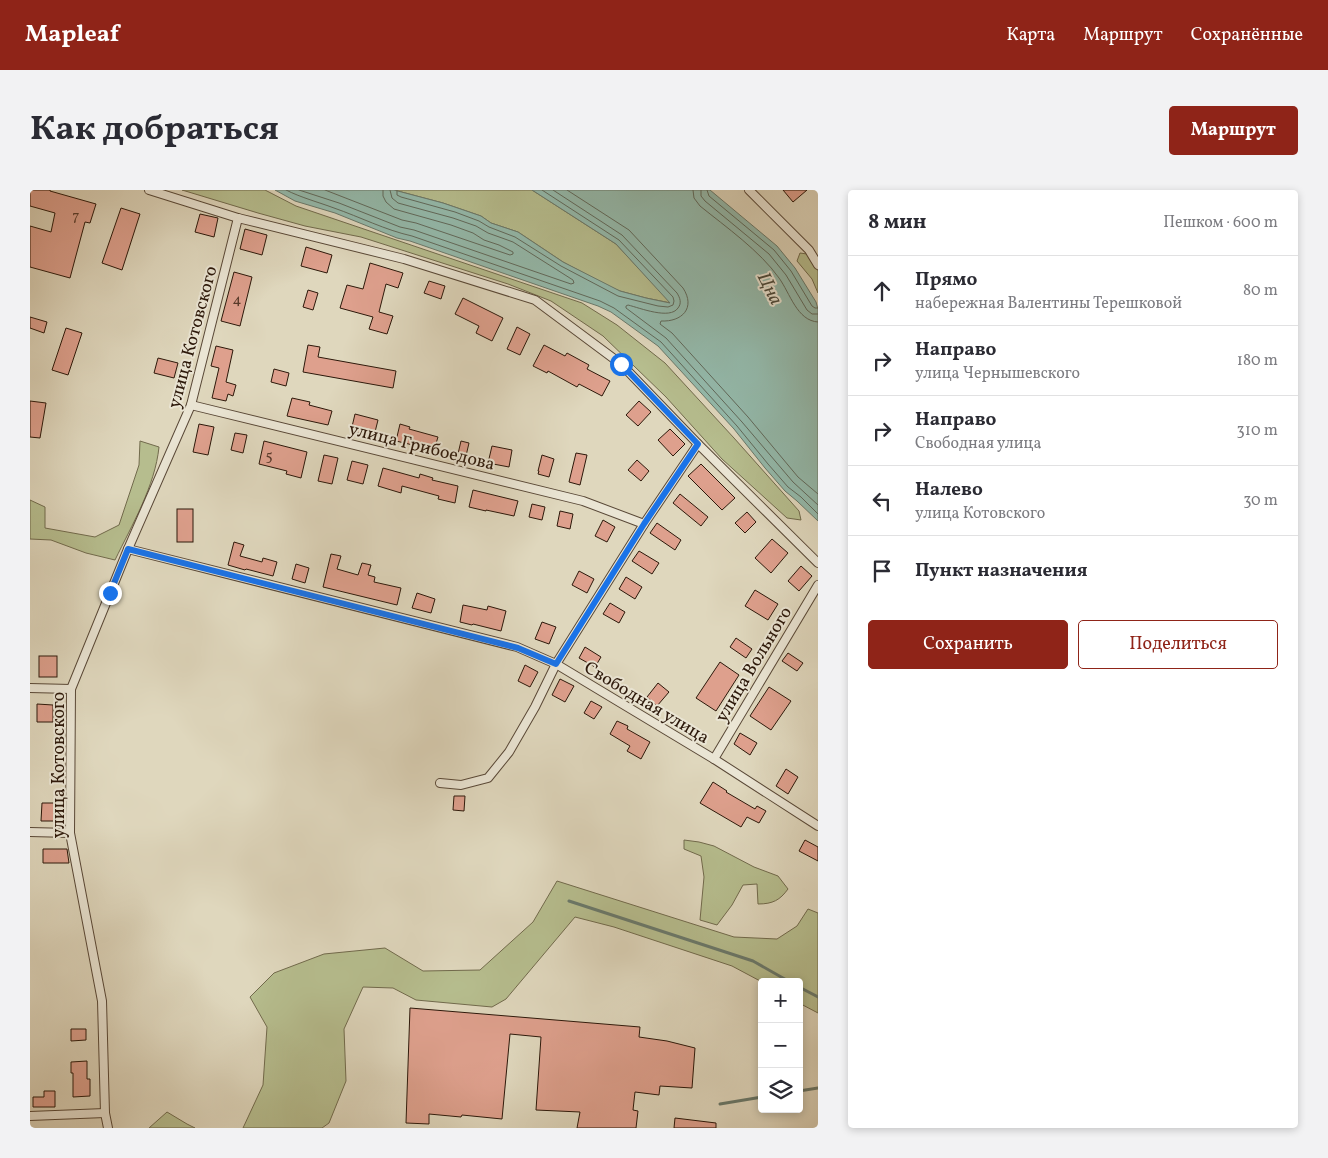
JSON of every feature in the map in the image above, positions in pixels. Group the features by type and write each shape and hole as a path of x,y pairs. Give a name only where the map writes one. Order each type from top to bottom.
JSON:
{"street":[{"path":"149,190 238,218 404,259 535,300 621,364 698,444 818,563"},
{"path":"749,190 808,250 818,265"},
{"name":"улица Котовского","path":"108,1128 105,1113 102,1001 70,833 70,689 128,549 191,405 238,218"},
{"name":"улица Грибоедова","path":"191,405 583,501 644,524"},
{"path":"440,783 461,785 488,778 509,752 536,707 556,664 644,524 698,444"},
{"name":"Свободная улица","path":"128,549 518,648 556,664 714,759 818,826"},
{"name":"улица Вольного","path":"714,759 818,585"},
{"path":"30,688 70,689"},
{"path":"30,832 70,833"},
{"path":"30,1116 105,1113"}],"shaded area":[{"path":"182,190 265,190 296,206 582,303 617,325 665,363 799,511 801,520 787,518 722,459 666,397 603,336 551,301 508,284 361,237 305,226"},
{"path":"394,190 532,190 616,244 671,303 620,291 608,286 563,262 518,232 491,223 481,216 443,203"},
{"path":"800,253 807,254 818,271 818,293 812,279 797,261"},
{"path":"140,441 159,447 157,462 142,505 115,560 86,553 51,540 30,539 30,500 45,507 45,528 95,537 119,525 139,465"},
{"path":"684,840 714,846 754,867 778,876 788,889 776,901 758,904 757,884 743,885 732,905 717,925 700,920 704,877 701,856 684,849"},
{"path":"557,881 734,937 777,939 797,926 808,909 818,913 818,1013 803,1005 803,978 758,978 758,980 732,966 614,927 575,917 506,999 492,1007 416,1000 393,988 363,987 344,1029 346,1081 329,1123 322,1128 243,1128 263,1085 267,1027 250,997 274,973 324,954 385,948 423,971 480,970 533,922"},
{"path":"167,1112 187,1124 195,1128 149,1128"}],"water":[{"name":"Цна","path":"275,190 394,190 443,203 481,216 491,223 518,232 563,262 620,291 670,303 616,244 532,190 710,190 777,246 795,268 816,302 818,309 818,521 785,491 734,429 658,346 611,312 397,238 335,213 295,201"}],"building":[{"path":"30,190 50,190 96,204 90,223 85,222 70,278 30,267 30,226 51,232 55,213 30,206"},
{"path":"783,190 807,190 793,202"},
{"path":"121,208 140,214 122,270 102,263"},
{"path":"200,214 218,218 214,237 195,232"},
{"path":"245,229 267,235 262,255 240,249"},
{"path":"306,247 332,255 327,273 301,266"},
{"path":"370,263 403,273 398,288 386,284 379,312 393,316 387,334 369,329 373,317 340,308 347,285 363,289"},
{"path":"234,272 252,277 240,326 221,321"},
{"path":"429,281 445,286 441,299 424,293"},
{"path":"308,290 318,293 313,310 303,307"},
{"path":"463,298 503,318 492,341 476,333 479,326 455,314"},
{"path":"30,317 47,322 44,333 30,328"},
{"path":"517,327 530,334 520,355 507,349"},
{"path":"66,328 82,333 68,375 52,370"},
{"path":"308,345 320,347 318,357 396,371 393,388 303,372"},
{"path":"544,345 565,356 567,353 589,365 587,369 610,381 602,396 579,384 577,387 548,371 547,373 533,366"},
{"path":"216,346 233,350 226,382 236,385 233,396 228,394 226,401 212,398 219,368 211,366"},
{"path":"158,358 178,363 174,378 154,373"},
{"path":"274,369 289,373 286,386 271,382"},
{"path":"292,398 310,402 309,405 332,411 328,425 287,416"},
{"path":"30,401 46,403 40,438 30,437"},
{"path":"639,401 651,412 638,426 626,415"},
{"path":"355,414 378,420 374,436 351,431"},
{"path":"199,424 214,427 208,455 193,452"},
{"path":"400,424 410,427 409,429 438,437 434,450 396,441"},
{"path":"670,429 685,444 673,456 658,440"},
{"path":"235,433 247,435 243,453 231,450"},
{"path":"264,441 307,452 301,478 286,474 287,471 259,464"},
{"path":"461,441 469,443 465,460 457,458"},
{"path":"492,446 512,450 509,467 488,463"},
{"path":"576,453 587,455 580,485 569,482"},
{"path":"324,455 338,458 332,484 318,481"},
{"path":"542,455 554,459 549,477 538,474"},
{"path":"637,460 649,471 641,481 628,470"},
{"path":"352,461 368,465 363,484 347,480"},
{"path":"701,464 735,498 722,510 688,476"},
{"path":"383,468 419,478 420,474 433,478 432,480 458,486 455,503 438,499 439,496 402,486 401,493 378,486"},
{"path":"473,490 518,501 514,516 469,507"},
{"path":"680,494 708,517 701,526 673,503"},
{"path":"532,504 545,507 542,520 529,517"},
{"path":"177,509 193,509 193,542 177,542"},
{"path":"560,511 573,514 570,529 557,526"},
{"path":"747,512 756,522 745,533 735,523"},
{"path":"603,520 615,527 607,542 595,536"},
{"path":"657,523 681,540 675,550 650,533"},
{"path":"772,539 788,553 771,573 755,558"},
{"path":"234,542 244,545 240,556 262,562 263,558 277,562 273,576 228,565"},
{"path":"639,551 659,563 652,574 632,561"},
{"path":"331,554 341,556 337,569 358,575 362,563 371,565 368,575 375,577 374,582 401,588 397,605 323,587"},
{"path":"296,564 309,568 305,583 292,579"},
{"path":"801,566 812,576 799,591 788,581"},
{"path":"579,571 594,579 587,593 572,585"},
{"path":"626,577 642,587 635,599 619,589"},
{"path":"755,590 778,604 768,620 745,606"},
{"path":"417,593 435,599 431,613 412,608"},
{"path":"610,603 625,612 619,623 603,614"},
{"path":"463,605 487,610 488,606 506,611 501,631 460,622"},
{"path":"542,622 556,627 549,644 535,639"},
{"path":"736,638 752,649 746,658 730,647"},
{"path":"585,647 601,657 595,667 579,658"},
{"path":"788,653 803,663 797,671 782,661"},
{"path":"39,656 57,656 57,677 39,677"},
{"path":"720,662 739,675 716,711 696,698"},
{"path":"525,665 538,672 530,687 518,681"},
{"path":"560,679 574,686 565,702 552,695"},
{"path":"658,683 669,692 657,706 647,697"},
{"path":"769,687 791,701 771,730 750,716"},
{"path":"591,701 602,707 594,719 584,713"},
{"path":"37,704 53,705 53,722 37,722"},
{"path":"617,721 628,726 627,729 650,742 641,759 627,751 630,746 610,734"},
{"path":"740,733 757,743 750,755 734,744"},
{"path":"786,769 798,777 788,794 776,786"},
{"path":"713,782 755,809 757,806 766,811 759,823 747,817 741,827 700,803"},
{"path":"454,796 465,796 464,811 453,810"},
{"path":"42,803 58,803 57,821 41,821"},
{"path":"805,840 818,847 818,861 799,851"},
{"path":"43,849 67,849 69,863 43,863"},
{"path":"410,1008 640,1027 639,1037 695,1048 692,1088 660,1086 659,1095 635,1092 633,1110 638,1111 636,1128 577,1128 580,1112 536,1110 541,1037 510,1034 502,1119 429,1114 429,1124 406,1123"},
{"path":"71,1029 86,1029 86,1040 71,1041"},
{"path":"87,1061 87,1079 90,1079 90,1096 73,1097 71,1062"},
{"path":"44,1091 55,1091 55,1107 33,1107 33,1097 44,1097"},
{"path":"675,1118 716,1123 716,1128 674,1128"}],"waterway":[{"path":"569,901 753,961 783,978"},
{"path":"803,989 818,997"},
{"path":"803,1090 818,1088"},
{"path":"720,1104 758,1098"}],"route":[{"path":"110,593 128,549 518,648 556,664 644,524 698,444 621,364"}]}
